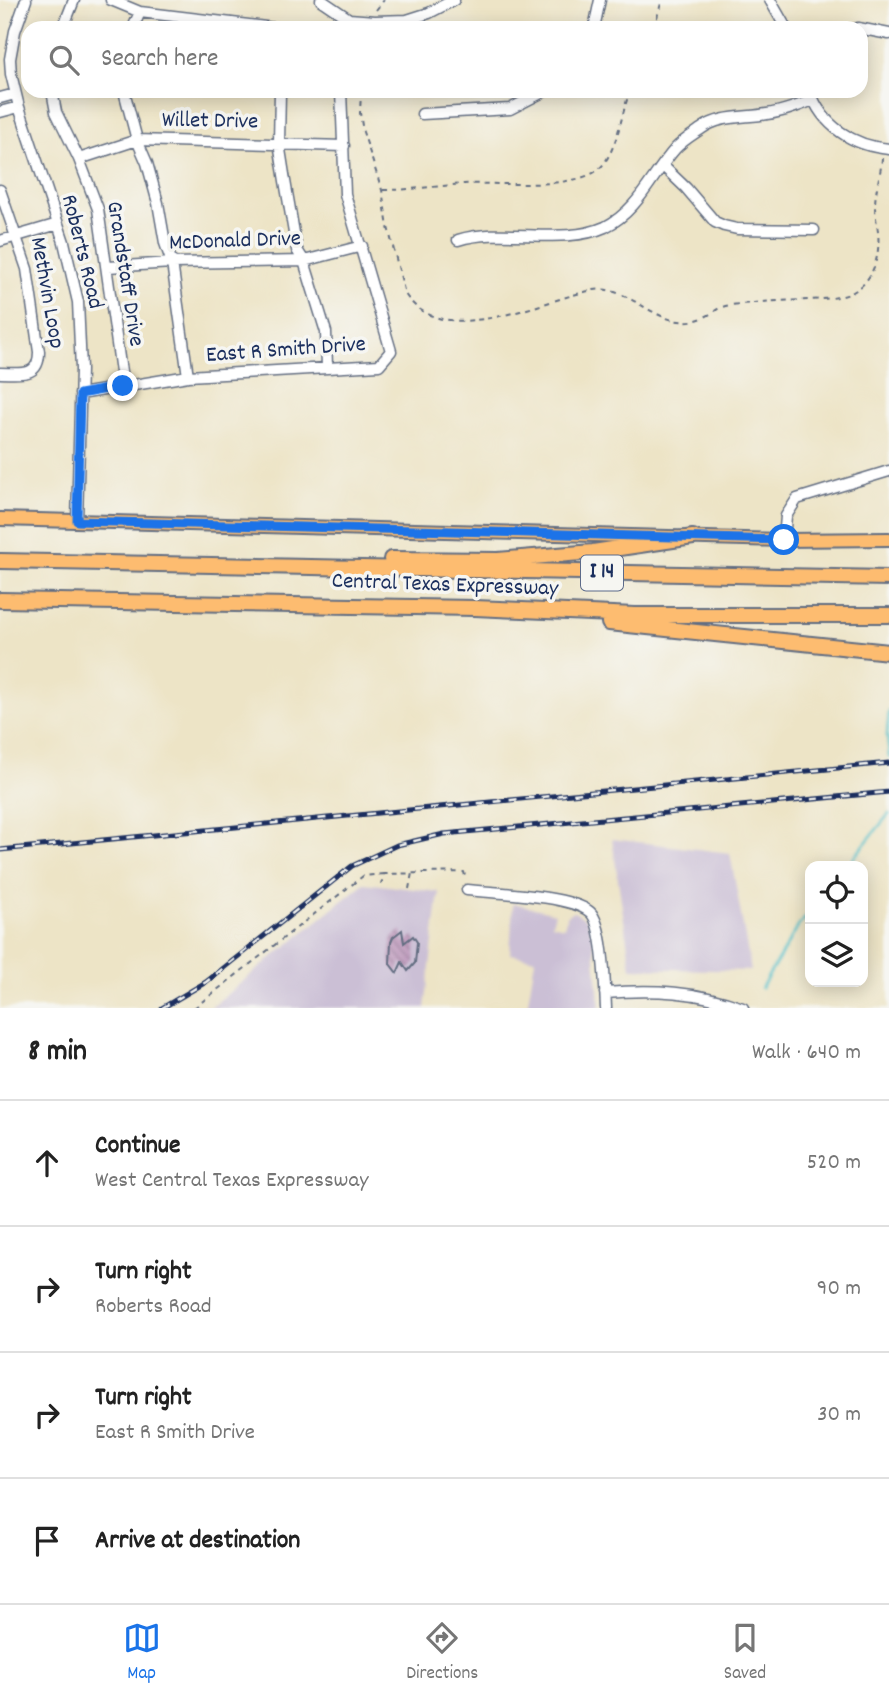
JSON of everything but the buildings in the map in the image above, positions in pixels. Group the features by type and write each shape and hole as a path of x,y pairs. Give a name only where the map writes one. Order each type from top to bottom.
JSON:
{"highway":[{"path":"315,567 369,558 525,558 593,552 693,537"},
{"name":"Central Texas Expressway","path":"3,560 889,578"},
{"name":"Central Texas Expressway","path":"0,600 475,608 635,615 889,615"},
{"path":"475,608 525,616 889,652"}],"main road":[{"path":"0,519 784,540 889,539"}],"street":[{"name":"Roberts Road","path":"26,0 15,31 10,59 15,94 58,224 78,302 80,394 77,521"},
{"path":"66,21 74,0"},
{"path":"111,0 140,12 215,21"},
{"path":"321,0 346,21"},
{"path":"392,21 407,20 429,13 454,0"},
{"path":"596,21 600,0"},
{"path":"770,0 782,21"},
{"path":"136,21 140,12"},
{"path":"868,30 889,34"},
{"path":"0,99 15,94"},
{"name":"Grandstaff Drive","path":"53,98 56,112 79,159 98,209 123,386"},
{"path":"126,98 137,141 147,163 172,263 188,376"},
{"path":"280,98 279,143 297,250 304,261 326,332 327,368"},
{"name":"East R Smith Drive","path":"80,394 188,376 379,365 391,351 345,194 341,98"},
{"path":"422,114 510,109 531,98"},
{"path":"458,240 499,234 579,234 604,227 624,215 676,147 704,127 724,119 768,114 804,98"},
{"path":"813,98 824,117 843,135 862,144 886,149"},
{"path":"0,113 19,107"},
{"name":"Willet Drive","path":"79,159 137,141 344,146"},
{"path":"663,166 715,222 724,226 737,229 814,230"},
{"name":"Methvin Loop","path":"0,190 27,269 39,363 33,370 23,373 0,373"},
{"path":"0,241 58,224"},
{"name":"McDonald Drive","path":"108,267 304,261 362,246"},
{"path":"784,540 786,516 797,499 889,471"},
{"path":"467,890 552,899 590,912 596,920 601,947 606,1008"},
{"path":"606,993 665,990 713,998 743,1008"}],"path":[{"path":"656,21 662,0"},
{"path":"361,98 363,132 382,190 388,228 405,294 411,302 426,312 458,321 482,320 597,289 622,296 671,319 685,321 699,319 720,307 776,300 840,297 853,293 864,285 878,258 875,205 886,149"},
{"path":"382,190 469,184 543,184 582,178 597,171 604,164 615,140 628,98"},
{"path":"194,1008 363,876 464,872 467,890"},
{"path":"410,889 412,873"},
{"path":"381,885 384,874"}],"shaded area":[{"path":"612,839 730,853 751,971 631,968"},
{"path":"364,883 439,892 425,1008 210,1008"},
{"path":"513,903 555,913 552,924 564,927 567,916 573,911 587,920 593,938 600,1008 527,1008 535,959 510,954"}],"waterway":[{"path":"889,711 889,757"},
{"path":"851,861 889,814"},
{"path":"761,988 805,918"}],"railway":[{"path":"0,850 889,763"},
{"path":"162,1008 206,982 352,866 397,845 444,834 889,792"}],"route":[{"path":"123,386 80,394 77,521 784,540"}]}
